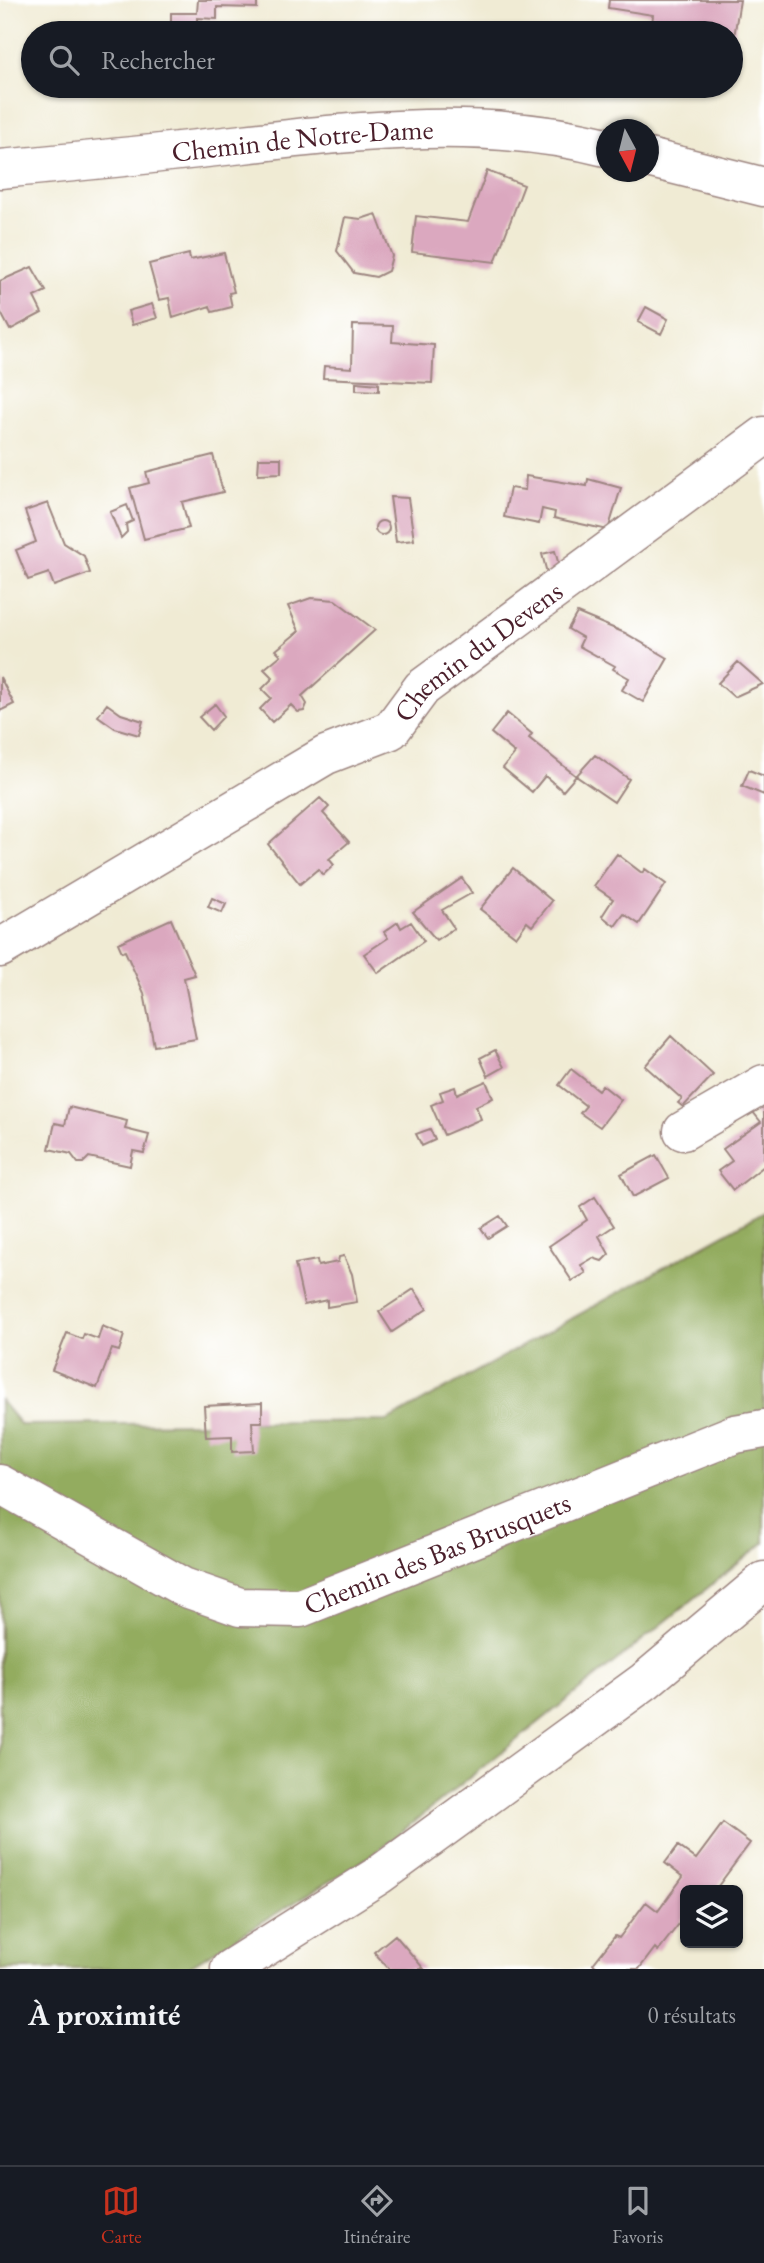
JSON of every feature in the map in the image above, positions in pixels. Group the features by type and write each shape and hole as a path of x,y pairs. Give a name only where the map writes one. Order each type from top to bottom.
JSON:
{"street":[{"name":"Chemin de Notre-Dame","path":"0,169 370,130 496,130 562,136 596,144"},
{"path":"659,161 764,187"},
{"name":"Chemin du Devens","path":"0,948 326,755 391,730 422,688 764,436"},
{"path":"683,1131 764,1084"},
{"name":"Chemin des Bas Brusquets","path":"0,1484 183,1587 240,1607 300,1608 735,1434 764,1429"},
{"path":"230,1969 379,1875 645,1681 764,1581"}],"green space":[{"path":"764,1212 764,1543 371,1856 185,1969 0,1969 0,1400 21,1425 387,1421"}],"building":[{"path":"198,0 257,0 257,8 217,7 217,19 171,21 171,13 197,13"},
{"path":"609,0 740,0 737,21 652,21 653,15 608,8"},
{"path":"487,171 524,185 495,262 412,252 416,216 468,222"},
{"path":"376,214 392,256 388,271 376,277 354,273 337,251 345,217 361,219"},
{"path":"224,253 234,292 229,293 232,307 212,312 210,306 173,318 169,298 159,300 149,264 189,254 190,260"},
{"path":"32,267 46,291 34,297 42,313 10,330 0,311 0,281"},
{"path":"152,304 157,318 132,325 128,311"},
{"path":"646,307 668,319 661,334 638,322"},
{"path":"353,325 393,326 392,342 434,345 432,383 323,378 324,366 352,368"},
{"path":"356,382 379,384 379,391 356,390"},
{"path":"213,455 223,492 182,502 189,528 144,539 130,488 149,483 146,472"},
{"path":"259,458 281,458 281,473 258,474"},
{"path":"526,476 587,486 588,479 621,488 608,530 554,518 555,512 542,509 539,524 504,517 510,488 525,490"},
{"path":"390,497 408,498 414,540 396,542"},
{"path":"48,503 64,543 84,556 90,573 54,586 49,573 28,580 16,550 36,542 25,511"},
{"path":"127,505 133,521 126,524 127,532 121,538 110,512"},
{"path":"382,521 387,523 387,533 382,535 377,533 375,528 377,523"},
{"path":"555,551 560,569 547,573 542,554"},
{"path":"311,598 335,600 375,630 302,696 307,704 304,711 298,712 291,705 272,722 260,709 271,698 262,689 273,678 264,669 281,655 276,650 299,631 288,606"},
{"path":"577,613 625,633 668,658 643,702 622,690 629,678 613,669 615,666 579,646 583,638 568,629"},
{"path":"738,662 763,684 734,697 718,683"},
{"path":"0,677 14,704 0,711"},
{"path":"107,704 121,714 143,721 139,735 115,728 98,716"},
{"path":"215,704 224,716 211,730 199,717"},
{"path":"507,713 532,734 529,738 576,776 563,791 545,776 532,792 503,768 515,753 491,733"},
{"path":"595,755 629,779 614,802 576,776"},
{"path":"749,770 764,776 764,795 742,786"},
{"path":"320,798 329,807 323,813 349,842 329,859 334,865 323,875 318,869 300,884 268,844"},
{"path":"617,854 642,873 645,869 666,884 639,924 624,914 615,926 602,916 613,899 594,886"},
{"path":"513,868 552,901 532,926 527,922 516,937 480,909"},
{"path":"462,878 472,893 442,910 454,928 436,940 413,912"},
{"path":"212,898 226,904 222,913 208,907"},
{"path":"171,919 195,975 184,978 196,1039 154,1046 144,993 125,951 122,952 118,943"},
{"path":"398,922 401,928 411,922 424,941 378,973 364,954 388,938 384,932"},
{"path":"671,1036 713,1075 683,1107 678,1103 682,1099 645,1066"},
{"path":"495,1050 504,1067 488,1076 480,1058"},
{"path":"571,1069 598,1090 602,1085 621,1100 600,1127 580,1113 586,1106 559,1085"},
{"path":"486,1081 493,1098 476,1106 481,1119 444,1135 431,1105 443,1100 440,1092 455,1087 457,1094"},
{"path":"764,1104 764,1166 733,1190 718,1171 732,1161 723,1149 761,1122 753,1112"},
{"path":"69,1107 127,1121 125,1129 149,1135 144,1153 133,1151 130,1166 89,1157 83,1163 78,1163 71,1154 49,1149 55,1123 65,1125"},
{"path":"430,1129 435,1140 422,1146 416,1134"},
{"path":"656,1155 669,1178 633,1197 621,1174"},
{"path":"595,1197 614,1226 599,1236 609,1254 602,1261 593,1258 581,1265 586,1273 572,1281 549,1246 587,1220 580,1207"},
{"path":"500,1216 507,1226 488,1238 481,1228"},
{"path":"344,1256 352,1274 357,1302 327,1307 327,1300 304,1305 295,1264 317,1260 318,1266 338,1262 339,1257"},
{"path":"414,1289 427,1309 392,1332 379,1312"},
{"path":"102,1326 124,1335 119,1351 112,1349 97,1388 52,1370 67,1333 82,1339 84,1334 98,1339"},
{"path":"262,1403 262,1422 252,1422 254,1451 232,1452 232,1436 206,1437 204,1406"},
{"path":"723,1823 750,1843 719,1885 680,1885 680,1922 658,1951 655,1948 639,1969 600,1969 593,1964 615,1936 619,1938 646,1902 658,1911 683,1877 665,1863 678,1846 696,1859"},
{"path":"395,1935 424,1969 389,1969 374,1952"}]}
